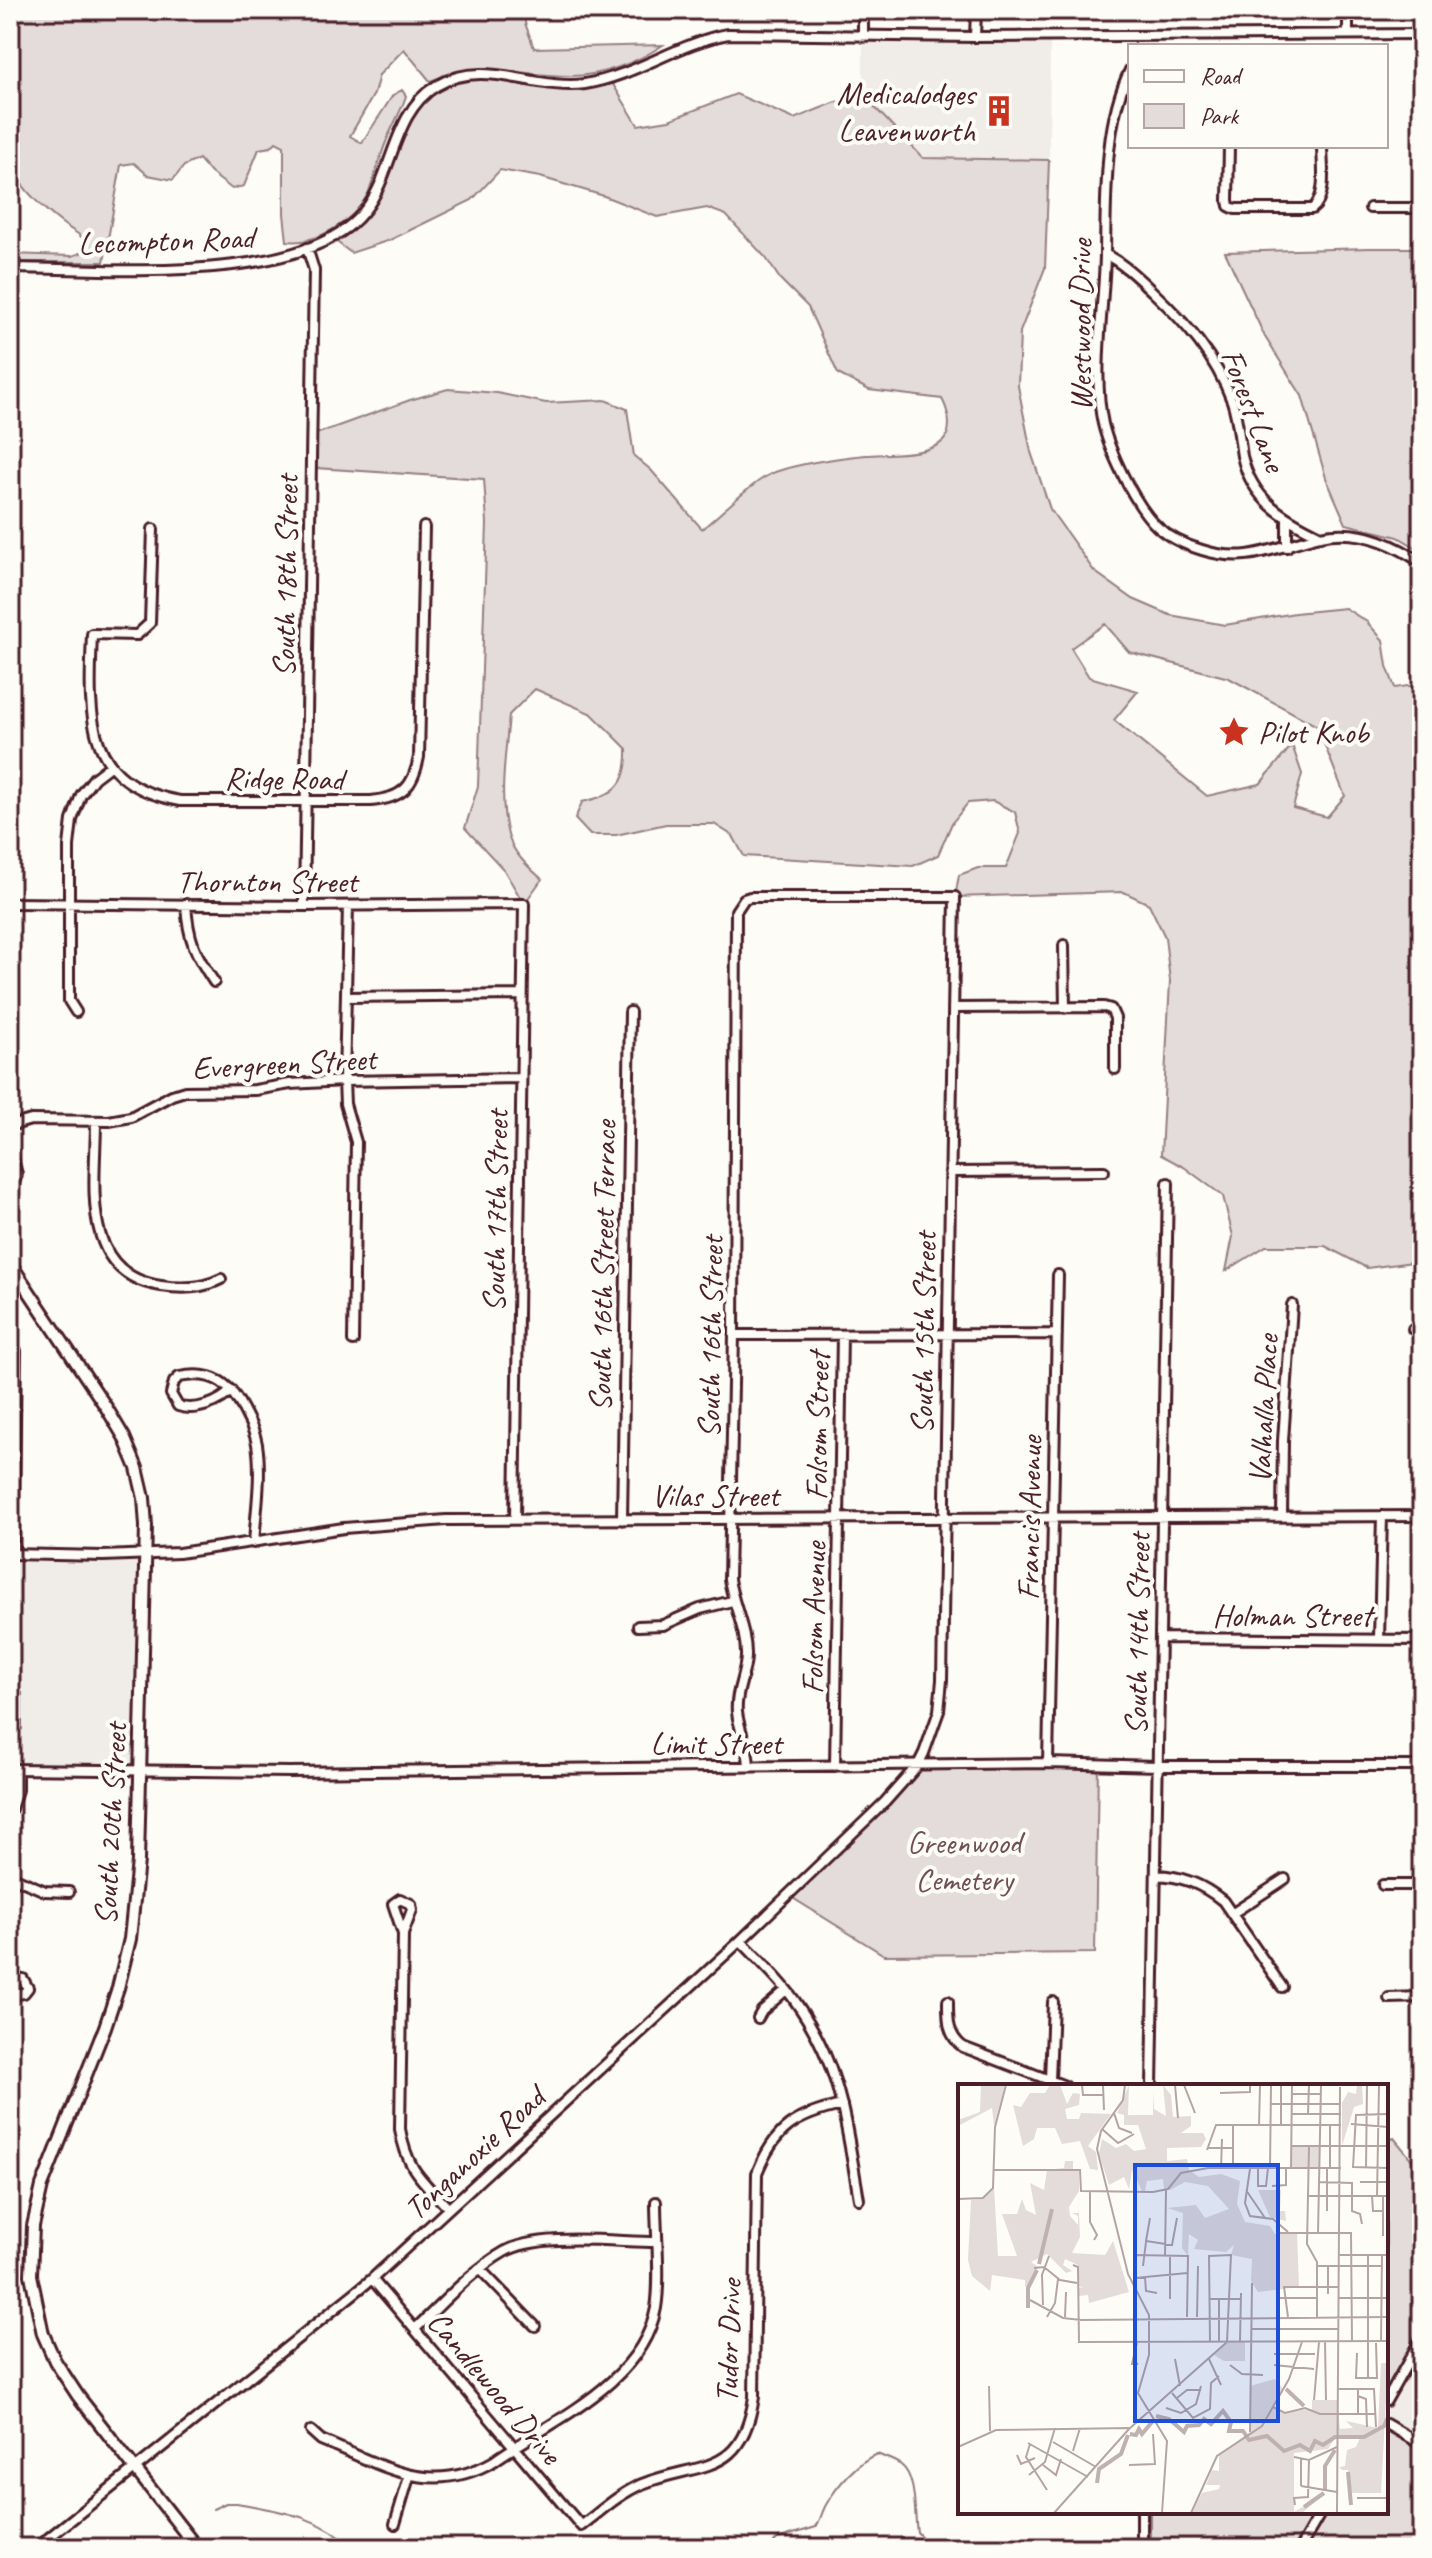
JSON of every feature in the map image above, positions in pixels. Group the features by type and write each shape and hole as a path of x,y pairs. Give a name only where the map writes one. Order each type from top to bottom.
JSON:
{"main road":[{"name":"South 20th Street","path":"10,1263 124,1437 137,1468 144,1498 137,1894 123,1968 105,2027 42,2186 30,2249 37,2312 49,2348 78,2396 197,2548"}],"street":[{"path":"863,10 863,37"},
{"path":"975,37 976,10"},
{"path":"1348,10 1348,34"},
{"name":"Lecompton Road","path":"10,268 218,268 245,265 333,239 363,213 374,198 415,104 437,85 454,77 484,74 582,84 609,78 702,39 728,34 1232,41 1348,34 1422,34"},
{"path":"1325,35 1325,44"},
{"name":"Westwood Drive","path":"1128,76 1117,109 1111,149 1105,219 1099,383 1103,423 1116,463 1144,514 1164,534 1220,555 1246,556 1322,536 1350,534 1379,539 1422,563"},
{"path":"1229,148 1228,200 1229,206 1235,209 1312,209 1318,205 1321,197 1322,148"},
{"path":"1370,208 1422,208"},
{"name":"South 18th Street","path":"304,906 314,270 307,248"},
{"name":"Forest Lane","path":"1105,254 1122,263 1188,326 1208,351 1233,403 1248,477 1268,504 1287,520 1322,536"},
{"path":"1287,520 1287,547"},
{"name":"Ridge Road","path":"153,529 150,623 137,635 92,634 90,697 97,742 111,765 137,787 164,799 305,802 389,799 405,790 416,775 419,757 424,527"},
{"path":"76,1012 69,1001 72,820 81,795 94,778 111,765"},
{"name":"South 15th Street","path":"739,904 750,897 955,897 939,1711 918,1765"},
{"name":"Thornton Street","path":"10,903 304,906 524,904"},
{"path":"186,904 194,953 214,982"},
{"name":"South 17th Street","path":"515,1519 524,904"},
{"name":"South 16th Street","path":"739,904 736,911 734,1335 729,1579 732,1601 745,1640 746,1659 736,1709 749,1748 749,1766"},
{"path":"348,906 344,1081 345,1104 356,1142 353,1341"},
{"path":"1064,945 1065,1008"},
{"path":"346,997 521,995"},
{"path":"953,1008 1111,1009 1115,1018 1115,1069"},
{"name":"South 16th Street Terrace","path":"622,1520 630,1012"},
{"name":"Evergreen Street","path":"10,1126 31,1120 96,1121 131,1117 185,1091 255,1090 344,1081 520,1078"},
{"path":"96,1121 95,1216 100,1241 108,1254 145,1283 206,1287 221,1279"},
{"path":"10,1149 17,1174 10,1195"},
{"path":"950,1172 1104,1171"},
{"name":"South 14th Street","path":"1152,2084 1168,1183"},
{"name":"Francis Avenue","path":"1048,1763 1058,1275"},
{"name":"Valhalla Place","path":"1282,1516 1283,1441 1292,1305"},
{"path":"734,1335 1057,1334"},
{"name":"Folsom Street","path":"839,1519 842,1335"},
{"path":"12,1554 16,1351"},
{"path":"231,1390 227,1395 190,1409 174,1403 171,1394 179,1377 218,1379 231,1390 252,1427 257,1444 254,1543"},
{"path":"1379,1639 1382,1516"},
{"name":"Vilas Street","path":"12,1554 179,1553 383,1524 515,1519 1422,1516"},
{"name":"Folsom Avenue","path":"835,1766 839,1519"},
{"path":"638,1626 663,1625 700,1609 732,1601"},
{"name":"Holman Street","path":"1161,1638 1422,1640"},
{"name":"Limit Street","path":"14,1769 290,1772 1048,1763 1422,1766"},
{"name":"Tonganoxie Road","path":"36,2548 372,2279 741,1941 885,1802 918,1765"},
{"path":"10,1812 17,1790 14,1769"},
{"path":"1156,1875 1192,1881 1209,1890 1233,1913 1282,1987"},
{"path":"10,1876 45,1891 69,1892"},
{"path":"1233,1913 1285,1879"},
{"path":"1383,1885 1422,1885"},
{"path":"403,1934 400,2129 405,2155 419,2177 448,2208"},
{"path":"741,1941 786,1990 825,2050 839,2088 859,2199"},
{"path":"10,1978 23,1979 28,1988 24,1993 10,1995"},
{"path":"758,2018 786,1990"},
{"path":"1389,1998 1422,1997"},
{"path":"948,2001 949,2029 956,2042 1060,2084"},
{"path":"1050,2080 1053,2002"},
{"name":"Tudor Drive","path":"581,2526 625,2492 656,2479 702,2469 725,2457 740,2440 751,2417 754,2397 757,2173 765,2151 790,2124 812,2113 842,2105"},
{"path":"311,2431 321,2440 409,2477 456,2477 476,2471 611,2384 641,2350 651,2328 656,2305 656,2202"},
{"path":"415,2329 480,2269 505,2251 536,2242 656,2242"},
{"path":"480,2269 535,2326"},
{"name":"Candlewood Drive","path":"372,2279 581,2526"},
{"path":"1388,2397 1422,2337"},
{"path":"1388,2425 1422,2445"},
{"path":"395,2524 409,2477"},
{"path":"1142,2514 1142,2548"},
{"path":"1300,2548 1320,2514"}],"shaded area":[{"path":"863,37 1050,37 1049,160 923,158 863,95"},
{"path":"10,1554 145,1555 140,1770 10,1769"},
{"path":"1422,2337 1422,2445 1388,2425 1388,2397"}],"green space":[{"path":"10,10 525,10 525,23 534,48 663,45 630,63 594,74 570,76 485,69 450,74 430,81 404,49 379,75 374,94 350,136 362,143 393,95 402,90 406,96 402,108 367,196 353,214 333,229 310,239 287,241 284,146 276,142 271,147 259,149 244,186 232,189 199,159 184,166 173,180 148,175 134,163 121,165 104,262 10,262 10,254 72,256 81,253 86,245 80,235 55,218 33,197 10,165"},
{"path":"471,74 582,84 609,78 638,125 669,120 736,94 794,119 863,95 923,158 1049,160 1045,268 1020,332 1018,386 1031,452 1050,509 1094,571 1133,599 1170,615 1225,625 1345,608 1367,622 1383,640 1387,666 1395,688 1422,684 1420,1261 1367,1268 1325,1246 1266,1246 1226,1271 1233,1236 1223,1196 1184,1167 1161,1155 1170,981 1165,937 1149,904 1124,892 955,897 959,875 978,868 1006,868 1020,833 1015,812 993,801 968,803 952,823 938,855 913,866 744,856 733,836 714,824 666,824 616,835 590,835 575,819 582,802 604,796 618,786 625,771 627,749 592,714 535,689 509,715 504,775 505,820 510,842 542,879 524,904 504,870 465,828 478,786 487,523 484,479 316,468 316,434 448,389 497,393 546,403 605,400 627,409 634,456 651,470 702,529 748,489 775,472 832,459 929,449 947,436 949,420 942,399 869,390 838,374 808,307 726,215 707,208 657,217 604,196 540,177 500,170 472,200 390,240 351,253 333,239 363,213 399,135 425,94","holes":["1105,624 1129,652 1229,678 1317,726 1345,796 1327,817 1293,808 1302,774 1292,745 1260,784 1207,796 1114,720 1138,691 1089,677 1071,648"]},
{"path":"1422,248 1422,551 1398,537 1346,524 1326,478 1302,396 1265,337 1225,252"},
{"path":"10,1693 22,1693 22,1729 10,1728"},
{"name":"Greenwood Cemetery","path":"1098,1764 1095,1953 884,1955 788,1895 918,1765"},
{"path":"1394,2138 1422,2172 1422,2337 1388,2397 1388,2140"},
{"path":"1388,2425 1422,2445 1422,2548 1150,2548 1150,2514 1388,2514"}],"waterway":[{"path":"770,2548 777,2539 816,2527 827,2503 842,2482 855,2468 877,2454 898,2463 906,2471 912,2487 917,2532 932,2548"},
{"path":"213,2509 226,2503 237,2503 299,2516 327,2529 352,2548"},
{"path":"679,2548 689,2541 700,2539 721,2548"}],"place":[{"name":"Medicalodges Leavenworth","path":"999,111"},
{"name":"Pilot Knob","path":"1234,732"}]}
